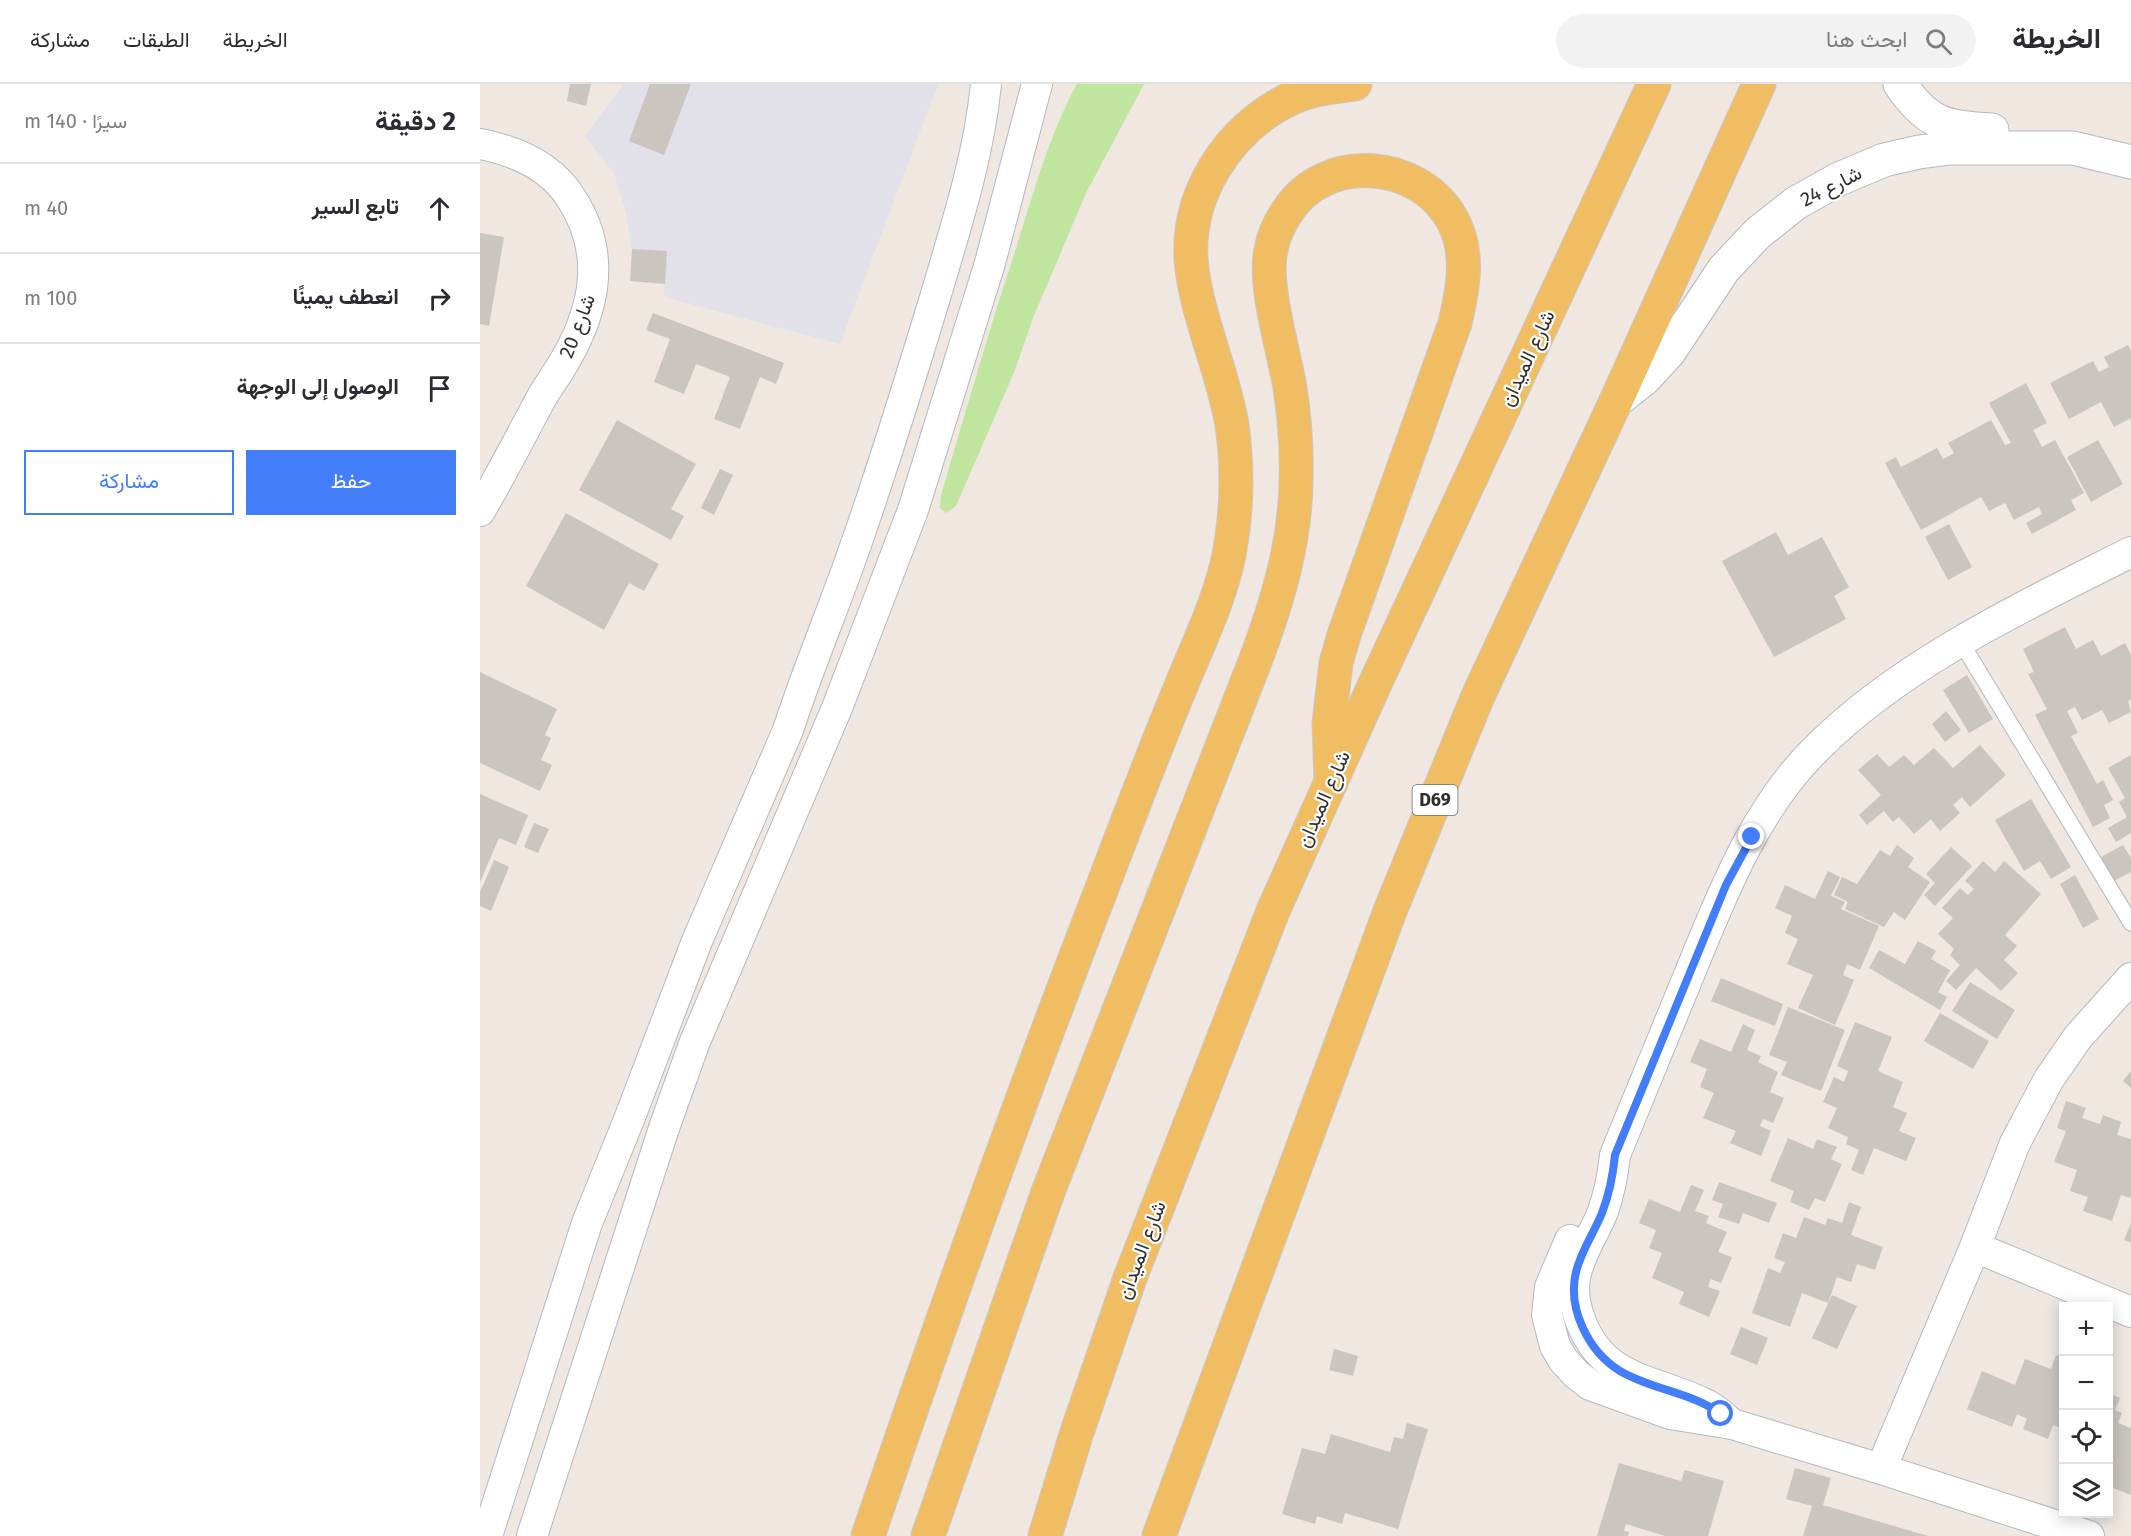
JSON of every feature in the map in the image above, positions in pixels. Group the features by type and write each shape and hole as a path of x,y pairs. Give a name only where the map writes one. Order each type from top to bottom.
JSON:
{"main road":[{"path":"868,1536 987,1194 1115,852 1217,600 1229,554 1236,488 1233,430 1226,391 1203,323 1192,267 1192,240 1197,206 1210,175 1227,148 1247,127 1269,110 1294,97 1321,88 1355,84"},
{"name":"شارع الميدان","path":"1045,1536 1077,1432 1130,1278 1273,911 1654,84"},
{"name":"D69","path":"1159,1536 1394,900 1478,696 1616,401 1759,84"},
{"path":"928,1536 1048,1192 1256,660 1283,580 1296,485 1296,437 1290,389 1269,272 1270,250 1287,211 1319,182 1340,174 1361,170 1382,171 1403,176 1438,200 1453,221 1462,245 1465,270 1455,323 1336,663 1329,723 1331,783"}],"street":[{"path":"487,1536 587,1222 697,941 788,730 860,535 901,412 965,197 986,84"},
{"path":"532,1536 664,1128 694,1044 837,708 914,510 987,273 1037,84"},
{"path":"1900,84 1922,110 1936,121 1949,126 2036,134 2073,148"},
{"name":"شارع 20","path":"480,144 518,154 543,168 565,188 581,213 591,241 595,271 591,300 568,355 547,388 480,511"},
{"name":"شارع 24","path":"1616,401 1644,379 1669,352 1724,269 1758,233 1796,203 1839,179 1884,160 1951,148 2073,148 2131,162"},
{"path":"2089,1536 1732,1424 1709,1406 1620,1371 1606,1360 1585,1333 1576,1303 1576,1274 1602,1214 1613,1175 1615,1155 1726,885 1781,791 1815,749 1855,713 1904,678 1962,642 2131,552"},
{"path":"1881,1469 1975,1247 2015,1143 2049,1079 2078,1037 2131,978"},
{"path":"1975,1247 2131,1312"}],"lane":[{"path":"1962,642 2131,922"}],"shaded area":[{"path":"624,84 938,84 840,344 664,297 667,251 632,249 626,213 614,173 585,136"}],"green space":[{"path":"1077,84 1144,84 1086,193 1033,318 1015,370 956,506 946,513 940,508 941,495 984,350 1032,195 1056,128"}],"building":[{"path":"570,84 591,84 586,106 567,101"},
{"path":"650,84 691,84 664,155 629,141"},
{"path":"480,233 504,237 489,326 480,324"},
{"path":"632,249 667,251 665,284 630,281"},
{"path":"653,313 784,363 776,384 760,377 740,429 714,419 730,377 696,364 684,394 654,382 670,339 646,330"},
{"path":"2128,345 2131,351 2131,418 2114,427 2101,402 2069,419 2050,383 2093,361 2099,372 2109,367 2104,357"},
{"path":"2026,383 2047,423 2033,430 2042,447 2055,440 2084,493 2071,500 2076,510 2032,534 2026,523 2042,514 2039,507 2014,520 2005,503 1989,511 1981,497 1921,530 1885,463 1896,457 1901,467 1937,448 1943,459 1954,453 1948,443 1991,420 2005,445 2011,443 1989,403"},
{"path":"617,420 696,464 671,509 684,516 671,540 579,490"},
{"path":"2098,440 2123,484 2091,502 2067,457"},
{"path":"720,469 733,475 714,515 701,508"},
{"path":"566,513 659,564 644,591 629,583 604,630 526,586"},
{"path":"1949,524 1972,567 1948,580 1925,537"},
{"path":"1776,532 1788,555 1822,537 1849,587 1834,596 1846,619 1774,657 1722,561"},
{"path":"2065,627 2076,649 2093,640 2101,656 2125,643 2131,655 2131,699 2128,701 2131,712 2109,723 2102,710 2082,720 2075,707 2067,711 2078,733 2071,736 2097,784 2103,780 2113,800 2104,805 2110,818 2093,827 2035,715 2047,709 2028,674 2034,672 2023,649"},
{"path":"480,672 557,709 545,735 551,738 541,760 552,765 540,791 480,763"},
{"path":"1967,675 1993,719 1969,733 1943,690"},
{"path":"1946,711 1961,730 1945,742 1932,724"},
{"path":"1980,745 2006,775 1970,807 1962,797 1953,805 1960,813 1940,831 1931,819 1914,834 1899,817 1893,822 1884,811 1867,825 1859,815 1881,795 1858,770 1877,754 1889,767 1904,755 1914,765 1934,748 1953,768"},
{"path":"2131,755 2131,833 2116,842 2108,828 2127,817 2119,802 2125,798 2108,768"},
{"path":"480,794 528,815 516,845 499,838 480,882"},
{"path":"2031,799 2071,867 2051,879 2040,861 2024,871 1995,820"},
{"path":"534,823 549,829 538,853 524,847"},
{"path":"1897,845 1914,858 1908,867 1930,882 1905,920 1894,912 1884,927 1845,909 1848,902 1834,895 1842,877 1857,884 1880,850 1890,856"},
{"path":"2123,845 2131,858 2131,872 2114,881 2101,857"},
{"path":"1951,847 1972,866 1935,906 1924,895 1935,883 1926,874"},
{"path":"494,860 509,867 491,911 480,906 480,892"},
{"path":"1983,861 1995,872 2004,861 2041,894 2005,935 2017,946 2004,960 2018,973 2001,991 1976,968 1956,990 1946,981 1960,965 1950,955 1954,949 1938,934 1953,918 1942,908 1960,888 1968,895 1974,889 1965,881"},
{"path":"1828,871 1840,877 1831,896 1845,902 1841,909 1879,926 1860,970 1847,964 1843,975 1854,980 1835,1025 1798,1008 1813,975 1787,964 1798,939 1785,933 1792,916 1775,908 1785,885 1815,899"},
{"path":"2075,875 2099,919 2083,928 2060,884"},
{"path":"1918,941 1936,951 1931,959 1950,970 1938,992 1947,997 1940,1010 1869,968 1879,950 1905,964"},
{"path":"1721,978 1783,1004 1775,1026 1711,1001"},
{"path":"1970,982 2015,1010 1997,1039 1952,1011"},
{"path":"1788,1007 1845,1030 1821,1091 1781,1075 1787,1062 1769,1055"},
{"path":"1940,1013 1989,1041 1973,1069 1924,1041"},
{"path":"1855,1022 1892,1037 1878,1071 1903,1082 1893,1107 1907,1113 1899,1131 1916,1138 1906,1161 1874,1148 1863,1175 1851,1170 1859,1150 1846,1144 1848,1137 1828,1128 1837,1108 1823,1102 1834,1077 1844,1082 1848,1071 1837,1066"},
{"path":"1743,1024 1755,1030 1747,1050 1761,1056 1758,1062 1778,1072 1770,1092 1784,1098 1773,1123 1763,1119 1760,1126 1771,1131 1761,1156 1730,1143 1736,1131 1703,1118 1714,1093 1700,1087 1707,1069 1690,1062 1700,1039 1731,1052"},
{"path":"2131,1071 2131,1088 2123,1081"},
{"path":"2066,1101 2086,1108 2082,1118 2100,1124 2103,1115 2121,1122 2117,1135 2131,1139 2131,1198 2121,1195 2112,1221 2083,1211 2088,1197 2070,1191 2077,1170 2054,1162 2066,1131 2057,1128"},
{"path":"1788,1138 1813,1149 1817,1139 1837,1147 1831,1159 1842,1164 1825,1202 1815,1198 1809,1210 1790,1202 1794,1191 1770,1181"},
{"path":"1719,1182 1777,1203 1769,1223 1743,1213 1739,1224 1718,1217 1723,1204 1712,1200"},
{"path":"1691,1185 1704,1190 1695,1211 1709,1216 1706,1223 1727,1232 1718,1252 1732,1257 1721,1283 1711,1279 1708,1287 1720,1291 1709,1317 1679,1304 1684,1292 1652,1278 1662,1253 1649,1248 1656,1230 1639,1223 1649,1199 1680,1212"},
{"path":"1849,1202 1861,1207 1851,1235 1883,1247 1875,1270 1857,1264 1851,1282 1837,1277 1828,1303 1802,1293 1790,1327 1752,1313 1768,1268 1780,1273 1785,1262 1774,1258 1783,1233 1796,1238 1804,1217 1825,1225 1828,1218 1842,1223"},
{"path":"2131,1223 2131,1243 2124,1240"},
{"path":"1832,1295 1857,1306 1837,1349 1812,1338"},
{"path":"1741,1327 1768,1338 1757,1365 1730,1354"},
{"path":"1334,1349 1358,1356 1353,1376 1329,1370"},
{"path":"2056,1355 2059,1356 2059,1427 2053,1425 2048,1439 2023,1429 2027,1419 2017,1414 2012,1427 1967,1409 1982,1371 2015,1385 2025,1359 2051,1369"},
{"path":"2113,1395 2120,1398 2115,1410 2122,1413 2118,1423 2131,1428 2131,1495 2113,1488"},
{"path":"1407,1423 1428,1429 1398,1529 1345,1513 1342,1524 1317,1516 1315,1524 1282,1514 1302,1448 1325,1454 1331,1434 1390,1452 1394,1437 1403,1439"},
{"path":"1619,1463 1681,1481 1685,1470 1724,1481 1708,1536 1665,1536 1626,1524 1624,1531 1629,1532 1628,1536 1597,1536"},
{"path":"1795,1468 1831,1478 1823,1505 1928,1536 1803,1536 1812,1506 1786,1499"}],"route":[{"path":"1721,1414 1695,1399 1620,1371 1606,1360 1585,1333 1579,1318 1575,1289 1576,1274 1581,1258 1602,1214 1608,1194 1615,1155 1726,885 1752,837"}]}
